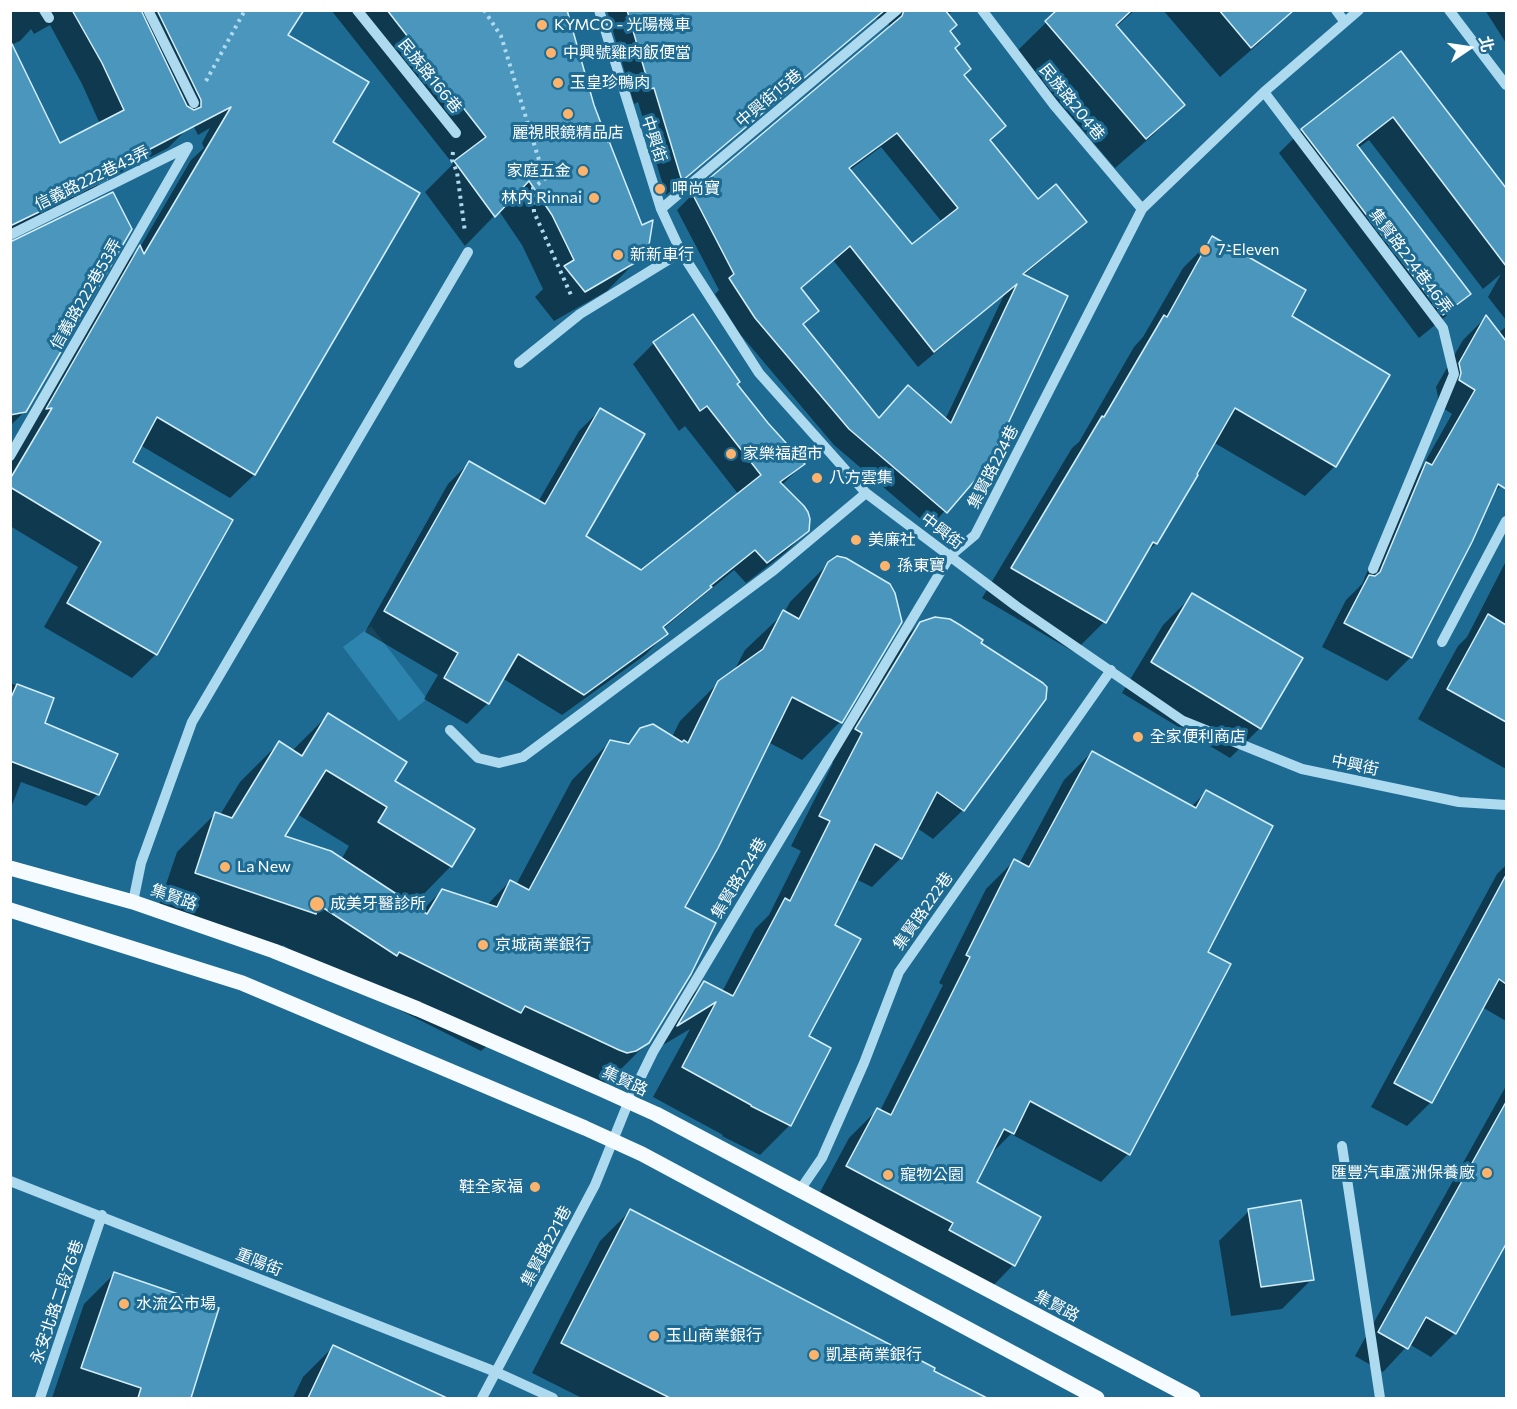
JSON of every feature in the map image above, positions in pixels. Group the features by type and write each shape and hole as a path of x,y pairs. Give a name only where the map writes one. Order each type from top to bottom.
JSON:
{"main road":[{"name":"集賢路","path":"10,868 133,903 274,951 396,1000 603,1090 656,1114 1193,1398"},
{"path":"10,910 242,983 614,1141 1097,1398"}],"street":[{"path":"148,10 194,102"},
{"name":"民族路166巷","path":"357,10 456,133"},
{"name":"中興街","path":"599,10 661,209 681,252 759,373 866,493 1016,606 1182,721 1302,769 1459,802 1506,805"},
{"name":"中興街15巷","path":"661,209 897,10"},
{"name":"民族路204巷","path":"982,10 1054,105 1142,209"},
{"path":"1336,10 1344,21"},
{"name":"集賢路224巷","path":"628,1103 653,1052 950,555 975,535 1142,209 1264,92 1359,10"},
{"path":"1449,10 1506,85"},
{"name":"集賢路224巷46弄","path":"1264,92 1443,328 1454,374 1373,569"},
{"name":"信義路222巷43弄","path":"10,235 188,147"},
{"name":"信義路222巷53弄","path":"10,456 188,147"},
{"path":"133,903 141,863 192,722 468,252"},
{"path":"519,363 580,314 681,252"},
{"path":"450,730 478,758 499,763 523,757 774,570 866,493"},
{"path":"1442,642 1506,520"},
{"name":"集賢路222巷","path":"800,1190 822,1158 864,1063 898,972 1111,670"},
{"name":"集賢路221巷","path":"482,1398 595,1185 628,1103"},
{"path":"1342,1146 1380,1398"},
{"name":"重陽街","path":"10,1180 496,1372 553,1398"},
{"name":"永安北路二段76巷","path":"40,1398 102,1215"}],"path":[{"path":"194,102 245,10"},
{"path":"484,10 501,36 546,178 533,188 534,212 580,314"},
{"path":"456,133 452,160 457,172 468,252"}],"shaded area":[{"path":"371,626 427,699 399,721 343,647"}],"building":[{"path":"72,10 141,10 187,106 194,110 201,107 201,100 157,10 304,10 288,35 369,82 333,142 420,193 255,475 157,417 133,462 233,520 157,655 67,603 101,542 10,487 10,479 52,408 46,409 140,245 144,254 231,107 104,173 107,179 10,226 10,40 60,143 124,110 102,63"},
{"path":"387,10 567,10 594,105 608,142 642,225 653,220 648,251 638,261 585,292 564,266 574,260 552,215 529,181 495,217 454,161 486,137"},
{"path":"627,10 885,10 682,181 654,88 650,89"},
{"path":"904,10 945,10 957,25 950,31 960,44 955,48 971,69 964,75 1006,126 990,140 1038,199 1056,184 1087,222 1023,274 1068,296 989,464 947,513 849,429 755,318 729,278 734,274 692,193 902,16","holes":["897,133 958,208 912,244 849,168","850,246 934,352 1017,284 951,423 908,385 879,418 803,324 819,311 801,288"]},
{"path":"1057,10 1132,10 1116,25 1185,105 1146,139 1045,21"},
{"path":"1219,10 1294,10 1251,48"},
{"path":"1401,51 1506,188 1506,266 1393,117 1357,145 1471,294 1443,315 1301,129"},
{"path":"113,192 132,229 26,412 10,415 10,242"},
{"path":"1212,236 1306,290 1292,316 1390,375 1336,467 1235,408 1157,544 1153,542 1106,623 1011,568 1164,315 1167,317"},
{"path":"693,314 740,382 737,384 805,464 780,482 808,512 809,531 767,563 755,550 663,627 668,634 584,695 518,654 489,704 444,678 458,653 384,611 469,461 545,504 600,408 645,434 586,536 641,570 761,475 707,406 700,411 653,342"},
{"path":"1486,315 1506,341 1506,489 1498,484 1472,542 1412,658 1344,623 1369,575 1375,576 1380,572 1426,462 1432,465 1475,390 1459,380 1461,373 1459,363"},
{"path":"837,556 846,558 890,584 895,593 902,622 842,723 792,697 718,848 685,907 716,923 691,974 649,1043 636,1051 627,1053 619,1050 525,1006 521,1013 399,952 397,956 319,905 316,914 195,873 215,812 232,818 279,741 302,756 328,713 407,762 395,781 475,829 452,867 378,822 387,807 326,770 285,836 331,851 427,914 442,889 497,907 510,880 529,890 610,740 629,744 640,728 653,724 682,742 684,740 688,743 718,681 763,649 783,610 799,619 828,562"},
{"path":"1192,593 1303,658 1261,729 1151,662"},
{"path":"1488,614 1506,625 1506,722 1447,689"},
{"path":"935,617 950,619 960,625 983,640 981,643 1043,683 1047,687 1046,699 964,811 937,792 902,859 875,844 835,925 861,939 809,1036 831,1048 791,1126 682,1067 716,1002 677,1026 704,981 733,996 785,898 790,901 830,821 819,816 862,733 855,729 920,622"},
{"path":"17,684 54,698 45,723 118,754 99,795 10,761 10,700"},
{"path":"1092,751 1196,808 1206,790 1273,826 1208,952 1231,964 1130,1155 1030,1101 1014,1134 1004,1129 977,1182 1041,1217 1015,1266 949,1230 953,1223 846,1166 877,1108 891,1115 970,957 966,955 1014,859 1029,867"},
{"path":"1506,875 1506,984 1499,979 1432,1103 1394,1083"},
{"name":"匯豐汽車蘆洲保養廠","path":"1506,1102 1506,1244 1456,1334 1426,1317 1408,1349 1378,1332"},
{"path":"1301,1200 1314,1280 1261,1287 1248,1209"},
{"path":"630,1209 935,1368 934,1371 987,1398 670,1398 561,1343"},
{"path":"114,1272 219,1308 191,1398 138,1398 141,1388 81,1368"},
{"path":"333,1345 447,1398 308,1398"}],"place":[{"name":"KYMCO - 光陽機車","path":"542,25"},
{"name":"中興號雞肉飯便當","path":"551,53"},
{"name":"玉皇珍鴨肉","path":"558,83"},
{"name":"麗視眼鏡精品店","path":"568,114"},
{"name":"家庭五金","path":"583,171"},
{"name":"呷尚寶","path":"660,189"},
{"name":"林內 Rinnai","path":"594,198"},
{"name":"7-Eleven","path":"1205,250"},
{"name":"新新車行","path":"618,255"},
{"name":"家樂福超市","path":"731,454"},
{"name":"八方雲集","path":"817,478"},
{"name":"美廉社","path":"856,540"},
{"name":"孫東寶","path":"885,566"},
{"name":"全家便利商店","path":"1138,737"},
{"name":"La New","path":"225,867"},
{"name":"成美牙醫診所","path":"317,904"},
{"name":"京城商業銀行","path":"483,945"},
{"name":"匯豐汽車蘆洲保養廠","path":"1487,1173"},
{"name":"寵物公園","path":"888,1175"},
{"name":"鞋全家福","path":"535,1187"},
{"name":"水流公市場","path":"124,1304"},
{"name":"玉山商業銀行","path":"654,1336"},
{"name":"凱基商業銀行","path":"814,1355"}]}
